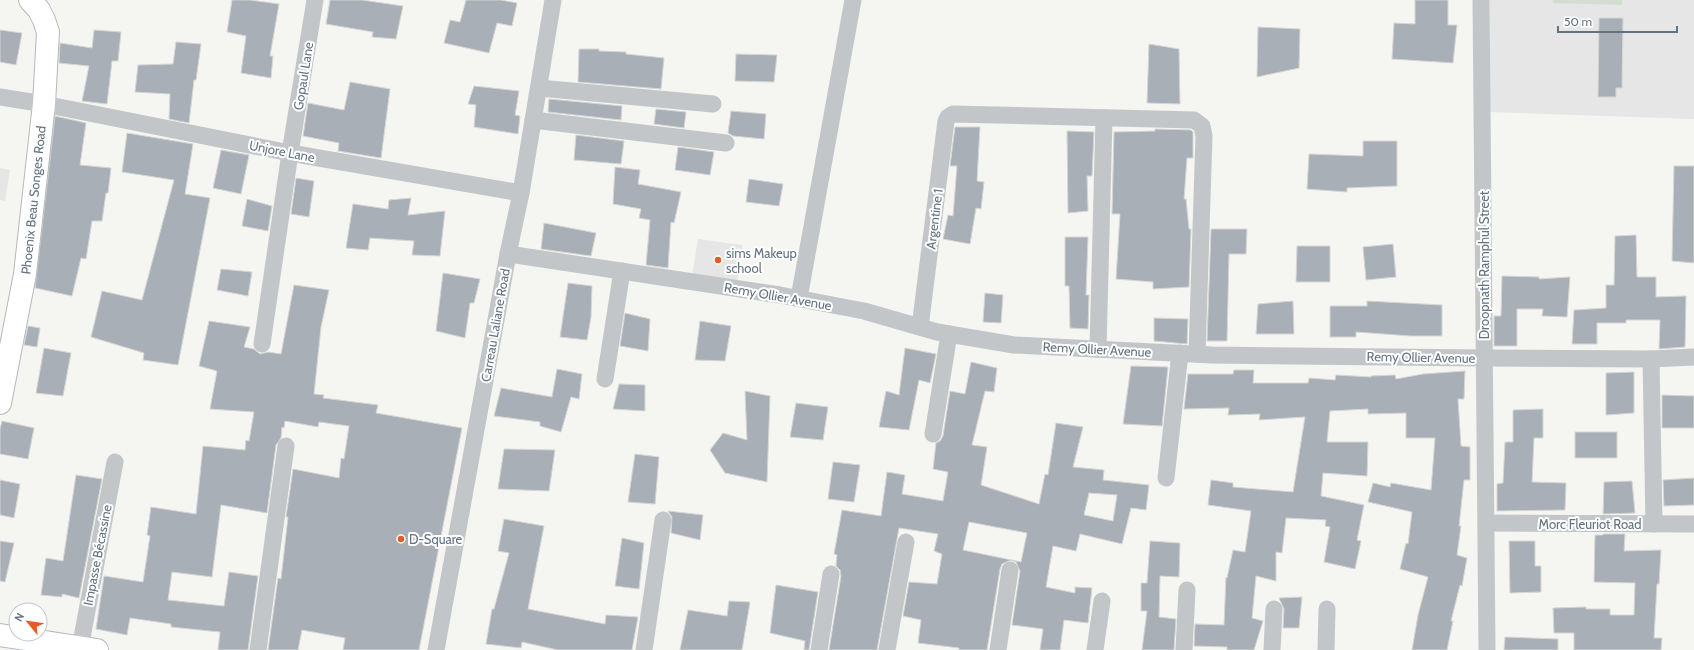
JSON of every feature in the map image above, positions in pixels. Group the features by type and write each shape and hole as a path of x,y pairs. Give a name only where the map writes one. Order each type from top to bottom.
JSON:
{"main road":[{"name":"Phoenix Beau Songes Road","path":"0,403 25,274 44,104 48,32 39,10 31,0"},
{"path":"0,635 89,649"}],"street":[{"name":"Gopaul Lane","path":"262,344 290,153 315,0"},
{"name":"Carreau Laliane Road","path":"436,650 508,254 521,193 554,0"},
{"path":"799,298 853,0"},
{"name":"Droopnath Ramphul Street","path":"1481,0 1487,650"},
{"path":"539,88 713,104"},
{"name":"Unjore Lane","path":"0,97 44,104 290,153 521,193"},
{"name":"Argentine 1","path":"920,327 946,121 948,117 953,114 1104,118"},
{"path":"1098,349 1104,118 1194,120 1202,126 1204,136 1198,354"},
{"path":"533,120 726,143"},
{"name":"Remy Ollier Avenue","path":"508,254 799,298 864,311 949,334 1014,345 1198,354 1484,358 1651,359 1694,357"},
{"path":"605,379 622,271"},
{"path":"933,434 949,334"},
{"path":"1166,478 1180,353"},
{"path":"1651,359 1654,524"},
{"path":"258,650 286,446"},
{"name":"Impasse Bécassine","path":"89,649 115,462"},
{"path":"644,650 663,520"},
{"name":"Morc Fleuriot Road","path":"1486,523 1694,524"},
{"path":"887,650 906,542"},
{"path":"998,650 1010,570"},
{"path":"819,650 832,574"},
{"path":"1184,650 1187,590"},
{"path":"1095,650 1102,602"},
{"path":"1272,650 1274,608"},
{"path":"1326,650 1327,609"}],"shaded area":[{"path":"1490,0 1694,0 1694,119 1489,112"},
{"path":"1553,0 1622,0 1622,5 1553,3"},
{"path":"0,168 10,170 5,201 0,200"},
{"name":"sims Makeup school","path":"698,239 742,245 737,284 692,276"}],"building":[{"path":"232,0 250,0 279,4 270,56 273,56 271,78 241,73 246,36 227,32"},
{"path":"330,0 362,0 403,6 396,39 372,37 373,32 326,24"},
{"path":"466,0 501,0 517,3 512,26 497,23 489,53 444,43 450,20 460,22"},
{"path":"1415,0 1448,0 1448,25 1457,25 1453,63 1392,59 1394,23 1415,24"},
{"path":"1599,18 1623,18 1622,88 1616,88 1616,97 1598,97"},
{"path":"1258,27 1300,29 1299,68 1257,77"},
{"path":"0,30 22,33 16,65 0,62"},
{"path":"94,30 121,32 118,61 112,61 107,104 82,101 89,66 59,63 60,43 92,48"},
{"path":"176,42 201,44 196,80 194,80 189,123 169,119 170,94 135,92 138,65 173,64"},
{"path":"1149,44 1179,49 1180,104 1147,103"},
{"path":"579,49 599,49 599,51 626,52 626,54 664,58 661,89 578,82"},
{"path":"736,54 777,55 774,82 735,81"},
{"path":"350,82 390,89 381,158 338,151 339,143 303,136 308,103 344,110"},
{"path":"474,86 519,91 515,115 520,116 518,134 474,127 476,105 468,104"},
{"path":"549,99 622,106 621,120 548,112"},
{"path":"656,109 686,112 684,128 654,124"},
{"path":"731,111 766,114 764,139 733,136 728,133"},
{"path":"55,116 86,123 80,165 111,168 108,193 106,193 102,221 92,221 86,259 81,258 72,296 35,288"},
{"path":"955,127 980,127 977,181 984,182 981,209 976,208 970,244 943,239 948,215 953,216 957,166 950,166"},
{"path":"1155,129 1191,130 1193,132 1193,158 1187,158 1184,199 1186,199 1189,229 1191,229 1189,287 1153,289 1153,282 1116,279 1120,214 1112,214 1114,132 1155,131"},
{"path":"1067,131 1094,132 1092,176 1087,176 1088,211 1068,213"},
{"path":"127,133 193,144 185,194 210,198 178,365 143,360 144,353 91,337 102,291 142,300 174,180 122,172"},
{"path":"576,135 624,141 621,164 574,160"},
{"path":"1363,141 1397,141 1397,186 1347,188 1347,192 1307,189 1309,154 1363,156"},
{"path":"678,147 714,152 710,175 675,170"},
{"path":"221,150 249,155 241,194 213,188"},
{"path":"1674,166 1694,166 1694,263 1672,261"},
{"path":"615,167 640,170 638,184 681,192 674,223 671,222 668,268 646,265 650,220 639,218 641,209 613,204"},
{"path":"296,178 314,181 309,217 291,214"},
{"path":"749,179 783,184 779,206 746,202"},
{"path":"411,198 408,215 445,211 440,256 412,255 414,241 370,238 368,250 346,248 353,204 388,209 389,200"},
{"path":"247,199 272,206 268,231 242,226"},
{"path":"544,223 596,233 591,256 541,249"},
{"path":"1211,229 1247,229 1246,254 1229,254 1227,341 1207,341"},
{"path":"1636,235 1637,277 1656,277 1656,297 1686,296 1685,347 1659,349 1660,320 1626,320 1626,323 1597,323 1597,344 1572,344 1574,310 1606,308 1606,285 1614,285 1615,236"},
{"path":"1065,237 1088,237 1086,295 1089,295 1088,329 1070,328 1069,286 1065,286"},
{"path":"1393,244 1396,277 1366,280 1363,247"},
{"path":"1297,246 1330,246 1330,282 1296,282"},
{"path":"221,269 252,272 248,296 217,290"},
{"path":"443,273 480,279 474,303 470,303 465,338 436,331"},
{"path":"1502,276 1539,277 1539,279 1570,277 1567,317 1542,316 1543,309 1517,309 1517,346 1494,346 1494,316 1501,316"},
{"path":"568,283 592,286 591,317 587,340 560,337"},
{"path":"294,285 329,290 321,327 314,394 324,395 323,398 378,405 376,413 462,428 419,650 343,650 345,638 302,630 298,650 268,650 278,578 281,579 288,517 286,517 293,469 339,478 341,458 344,459 349,426 319,422 318,427 285,421 284,428 282,427 281,438 276,445 267,513 221,505 212,577 172,572 168,600 224,606 229,572 258,576 248,650 218,650 220,632 171,627 171,624 130,618 127,635 96,629 104,576 143,582 150,536 147,535 151,507 196,514 203,446 245,450 246,440 249,441 254,412 210,409 217,371 199,366 209,321 250,327 244,347 254,349 260,354 268,352 281,354"},
{"path":"985,293 1003,295 1001,323 983,322"},
{"path":"1293,301 1294,334 1256,334 1258,304"},
{"path":"1367,301 1442,305 1442,336 1411,336 1356,332 1356,337 1330,337 1330,306 1367,306"},
{"path":"625,313 650,319 648,351 620,346"},
{"path":"1154,318 1188,319 1187,344 1154,341"},
{"path":"700,321 731,326 725,361 695,360"},
{"path":"28,326 40,328 37,347 24,345"},
{"path":"44,348 71,353 63,396 36,393"},
{"path":"905,348 936,354 930,383 919,380 909,430 879,427 886,391 899,395"},
{"path":"971,362 997,368 994,392 985,391 972,445 987,447 981,485 1039,504 1045,474 1048,475 1056,423 1083,427 1073,467 1104,470 1103,480 1149,485 1146,510 1131,508 1122,544 1080,534 1076,551 1053,546 1046,587 1075,593 1075,587 1092,588 1088,623 1064,620 1060,650 1040,650 1043,629 1012,625 1020,571 1016,562 1011,560 1002,564 1000,569 987,650 959,650 959,648 918,643 921,620 903,616 909,582 937,584 942,554 934,551 938,534 899,528 877,650 829,650 841,576 840,570 836,566 837,555 834,554 842,510 881,516 887,472 905,475 902,494 943,501 948,472 933,469 936,443 940,441 943,436 950,391 965,394","holes":["1089,493 1117,495 1113,521 1084,515","969,522 1027,533 1021,562 963,550"]},
{"path":"1131,366 1168,367 1162,426 1123,424"},
{"path":"557,369 582,374 579,399 571,397 561,432 540,426 540,422 494,416 501,388 552,397"},
{"path":"1234,370 1254,370 1253,383 1308,383 1309,378 1335,380 1336,375 1371,377 1395,375 1396,379 1423,374 1465,371 1464,399 1458,399 1461,446 1470,447 1470,480 1464,480 1459,526 1461,526 1457,555 1467,558 1462,586 1460,585 1451,621 1453,621 1447,650 1412,650 1418,615 1428,577 1400,569 1406,543 1408,544 1412,512 1368,502 1373,483 1390,487 1391,483 1431,490 1435,438 1406,438 1406,413 1368,414 1368,409 1330,411 1327,442 1368,442 1367,476 1323,473 1321,496 1364,505 1357,540 1361,541 1355,569 1324,562 1330,527 1325,526 1326,520 1286,518 1282,553 1276,552 1276,581 1256,576 1252,618 1263,621 1254,650 1227,650 1227,647 1194,646 1195,624 1224,625 1226,577 1227,578 1233,550 1245,552 1251,511 1208,505 1211,480 1233,483 1233,487 1293,492 1305,417 1259,420 1260,414 1228,415 1229,408 1184,409 1188,374 1233,374"},
{"path":"1634,372 1634,413 1606,415 1606,373"},
{"path":"619,384 645,385 645,411 613,409"},
{"path":"745,391 770,396 767,482 725,473 710,450 723,433 747,440"},
{"path":"1662,395 1694,396 1694,428 1662,428"},
{"path":"796,403 828,407 823,440 790,437"},
{"path":"1543,409 1543,438 1534,438 1532,482 1566,483 1565,510 1497,511 1497,484 1503,483 1505,442 1513,442 1513,410"},
{"path":"2,421 34,428 28,459 0,454 0,429"},
{"path":"1575,432 1617,432 1617,458 1575,458"},
{"path":"504,449 555,450 549,491 498,489"},
{"path":"635,454 659,457 655,504 628,502"},
{"path":"833,462 860,465 854,502 828,499"},
{"path":"76,475 102,479 79,598 62,594 62,597 41,595 46,558 63,561"},
{"path":"1694,478 1694,505 1664,506 1663,480"},
{"path":"0,480 20,484 14,518 0,515"},
{"path":"1632,481 1635,513 1603,514 1604,482"},
{"path":"668,511 703,515 700,540 671,533 672,517"},
{"path":"504,519 544,526 528,609 605,624 606,615 638,617 632,650 558,650 522,642 521,648 486,644 492,609 494,609 509,553 498,551"},
{"path":"1625,534 1624,551 1661,550 1659,584 1657,584 1654,638 1662,638 1661,650 1574,650 1574,633 1554,633 1553,608 1586,607 1586,609 1610,609 1610,615 1634,615 1635,583 1594,582 1595,535"},
{"path":"622,538 644,543 639,589 615,586"},
{"path":"0,541 14,543 5,582 0,581"},
{"path":"1150,541 1180,543 1179,577 1160,576 1159,617 1176,619 1174,650 1142,650 1147,611 1141,611 1141,583 1147,583"},
{"path":"1509,541 1535,541 1535,566 1541,566 1541,592 1510,593"},
{"path":"776,585 818,592 809,650 804,650 805,641 770,633"},
{"path":"1302,597 1299,628 1283,628 1284,609 1279,598"},
{"path":"729,601 750,602 742,650 680,650 688,610 727,616"},
{"path":"1505,637 1558,639 1558,650 1504,650"}],"place":[{"name":"sims Makeup school","path":"718,260"},
{"name":"D-Square","path":"401,539"}]}
